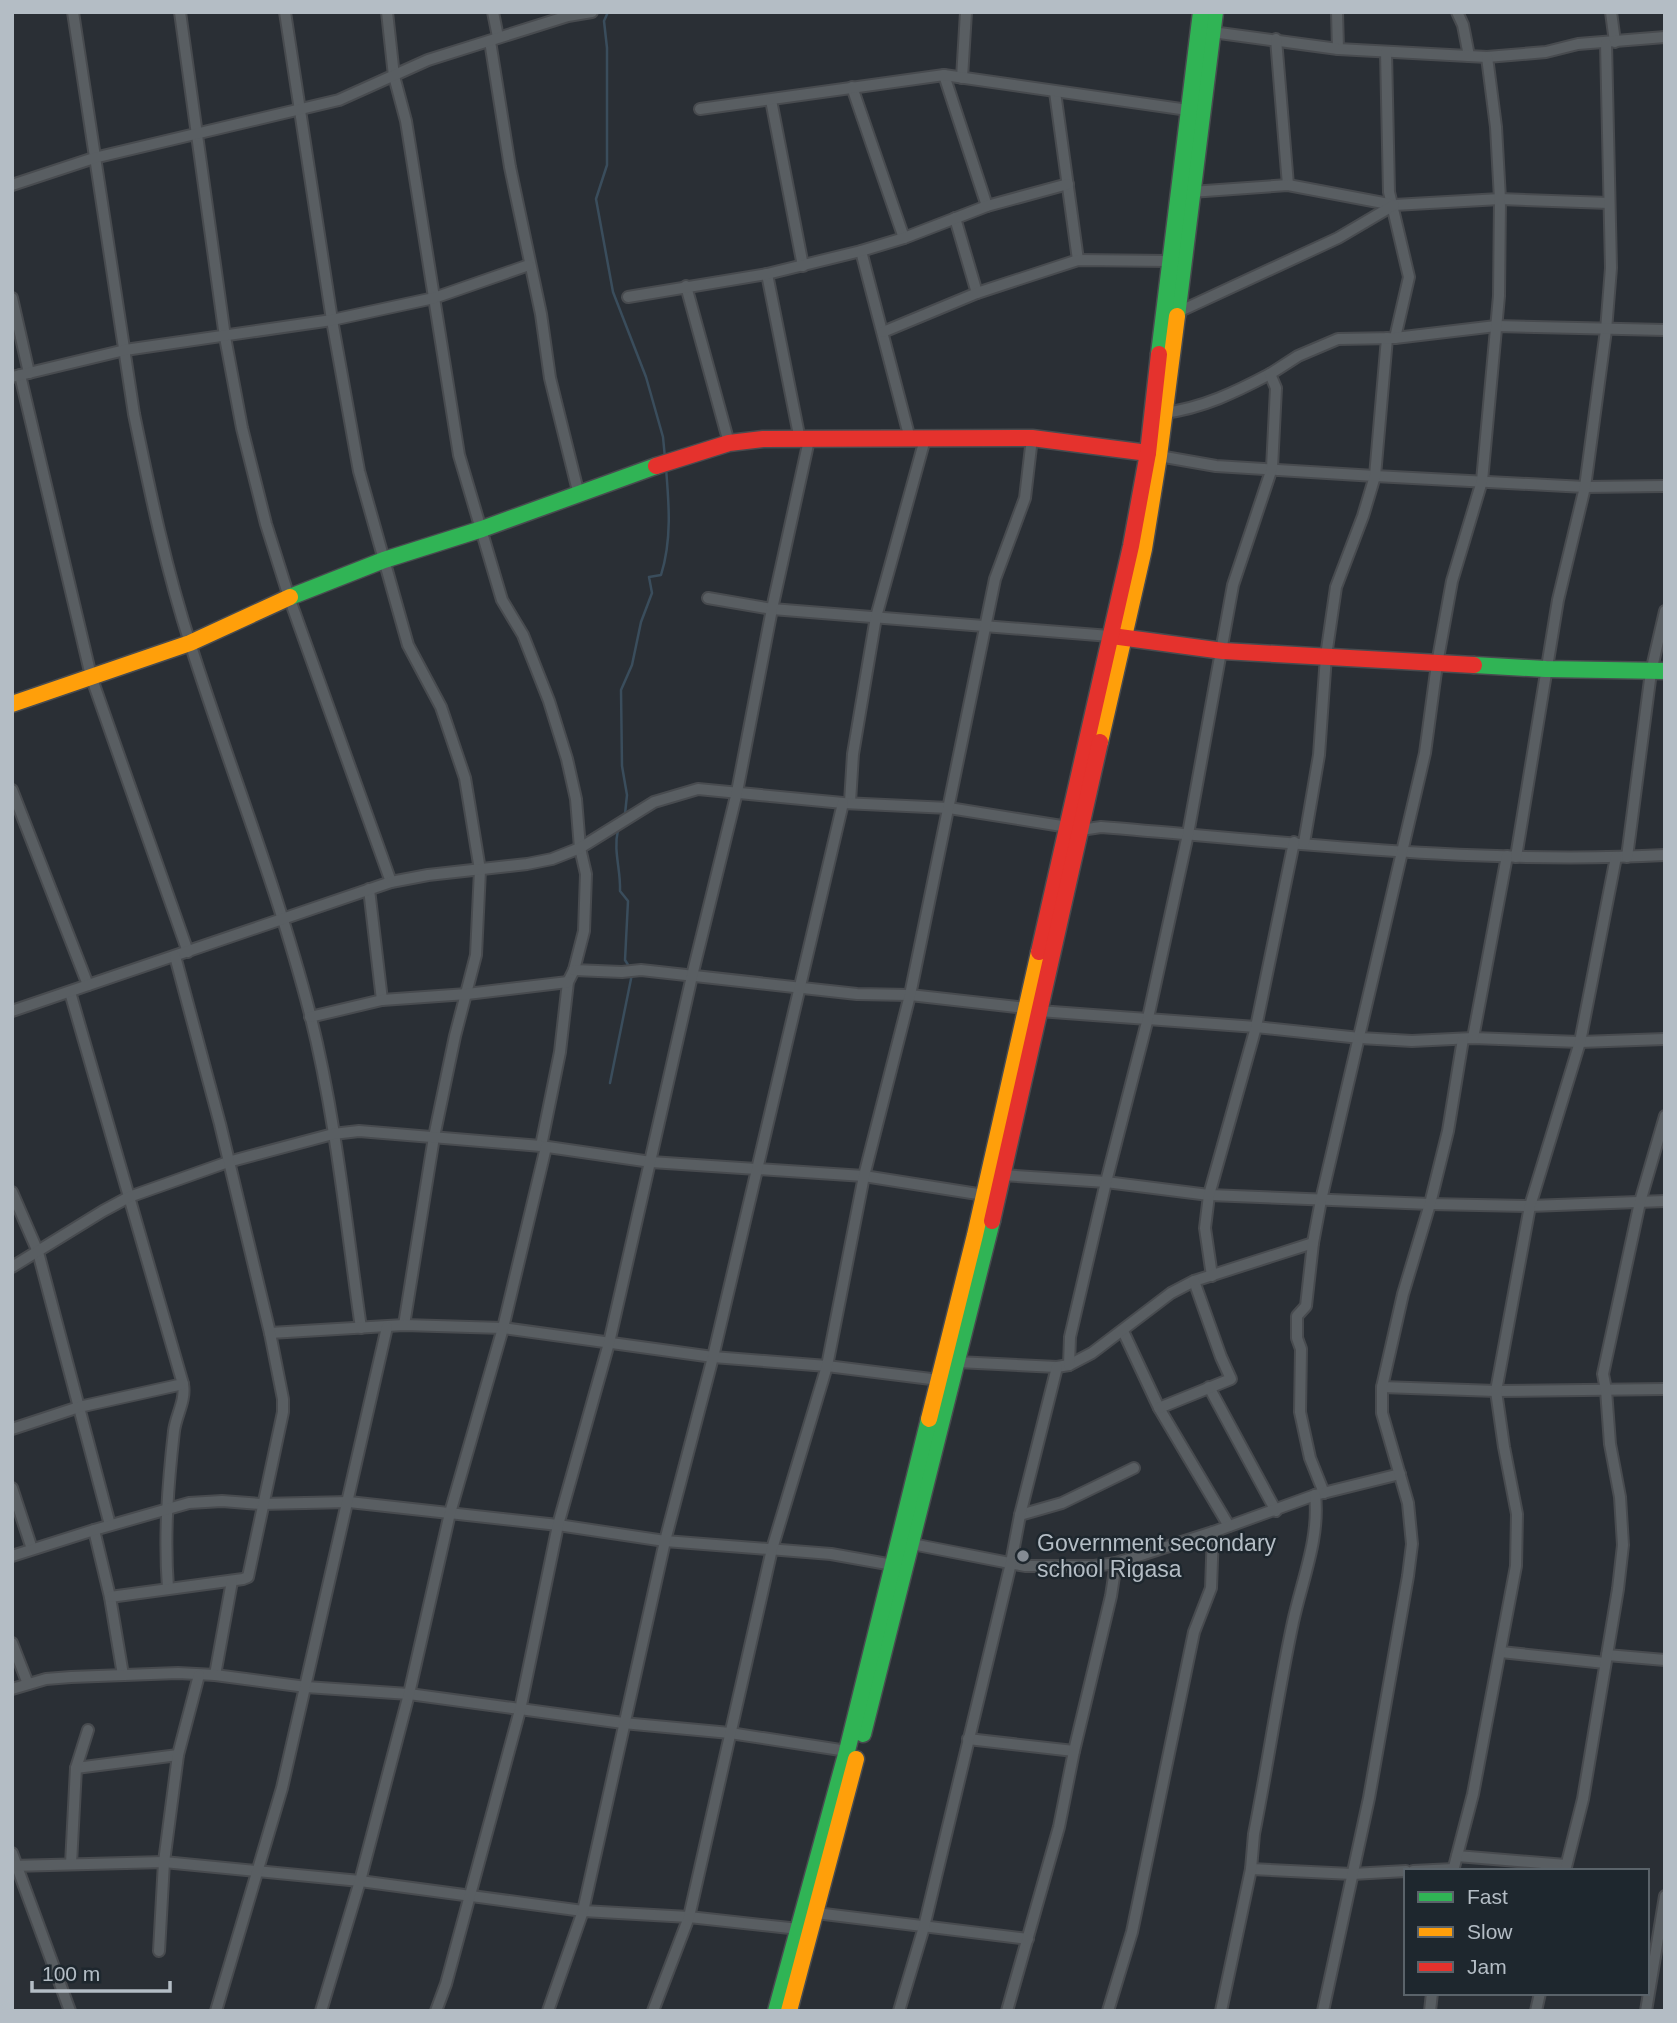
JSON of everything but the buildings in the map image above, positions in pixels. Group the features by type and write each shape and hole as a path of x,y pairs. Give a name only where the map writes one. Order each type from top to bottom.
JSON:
{"main road":[{"path":"776,2011 847,1751 1032,1010 1116,637 1131,546 1164,413 1169,261 1201,12"},
{"path":"1154,455 1165,353 1176,313 1215,12"},
{"path":"12,704 190,643 289,597 384,560 482,529 668,462 729,443 763,439 1032,438 1154,455"},
{"path":"1116,637 1223,651 1437,664 1658,671"},
{"path":"789,2011 957,1362 1002,1175 1032,1010"}],"street":[{"path":"73,12 134,414 147,477 190,643 284,919 310,1017 333,1134 361,1328"},
{"path":"180,12 225,337 266,524 289,597 391,882"},
{"path":"285,12 332,320 359,471 408,645 441,707 465,778 480,870 476,955 433,1137 404,1325"},
{"path":"321,2011 360,1881 409,1694 450,1513 503,1328 543,1146 568,982 574,970 584,931 587,897 576,799 568,759 523,635 502,600 459,455 406,121 394,76 387,12"},
{"path":"494,12 494,39 510,167 541,314 550,379 579,495"},
{"path":"12,185 94,158 339,100 428,61 568,16 592,12"},
{"path":"962,78 966,12"},
{"path":"1337,12 1338,49"},
{"path":"1457,12 1463,25 1469,56"},
{"path":"1323,2011 1369,1798 1412,1544 1408,1503 1382,1413 1382,1387 1403,1294 1448,1131 1511,856 1558,600 1585,486 1606,330 1611,268 1611,12"},
{"path":"1212,32 1338,49 1487,57 1546,52 1578,44 1665,37"},
{"path":"1276,39 1288,185"},
{"path":"1212,1276 1205,1228 1209,1195 1256,1027 1319,755 1326,656 1336,587 1375,476 1391,338 1409,277 1389,192 1386,52"},
{"path":"1221,2011 1251,1868 1293,1622 1318,1514 1320,1494 1300,1412 1301,1349 1297,1338 1297,1316 1306,1306 1321,1200 1425,753 1452,581 1482,481 1499,296 1500,200 1496,127 1487,57"},
{"path":"944,75 987,206"},
{"path":"700,109 944,75 1188,110"},
{"path":"852,87 904,238"},
{"path":"1055,92 1077,260"},
{"path":"771,100 803,266"},
{"path":"628,297 803,266 904,238 987,206 1068,184"},
{"path":"1191,192 1288,185 1394,205 1500,200 1609,204"},
{"path":"1176,313 1338,238 1394,205"},
{"path":"955,218 976,293"},
{"path":"548,2011 583,1911 665,1541 713,1357 846,802 876,617 918,439 883,332 861,251"},
{"path":"883,332 976,293 1077,260 1169,261"},
{"path":"20,375 125,350 332,320 433,298 529,265"},
{"path":"436,2011 446,1984 520,1710 558,1525 609,1343 692,976 737,792 805,440 767,274"},
{"path":"686,286 729,443"},
{"path":"12,298 20,375 91,676 188,952"},
{"path":"1164,413 1187,411 1209,404 1270,374 1298,356 1338,339 1391,338 1496,326 1665,330"},
{"path":"1069,1365 1070,1336 1148,1018 1188,834 1233,585 1272,468 1276,388 1270,374"},
{"path":"653,2011 689,1917 772,1549 827,1366 864,1176 910,995 995,579 1025,498 1032,438"},
{"path":"1154,455 1216,466 1375,476 1585,486 1665,486"},
{"path":"708,598 772,609 1116,637"},
{"path":"1454,1869 1473,1794 1516,1566 1517,1514 1496,1391 1530,1206 1580,1042 1621,857 1658,671 1665,611"},
{"path":"12,1011 391,882 428,874 540,862 580,848 633,813 674,794 698,789 846,802 949,807 1075,828 1101,827 1404,852 1511,856 1665,855"},
{"path":"12,790 88,985"},
{"path":"369,890 382,1000"},
{"path":"110,1597 248,1577 261,1504 274,1458 283,1399 270,1333 217,1112 175,956"},
{"path":"574,970 641,970 857,994 910,995 1032,1010 1256,1027 1360,1038 1580,1042 1665,1039"},
{"path":"310,1017 382,1000 467,994 568,982"},
{"path":"70,992 185,1394 174,1426 166,1508 168,1588"},
{"path":"1457,1856 1565,1868 1583,1799 1623,1545 1620,1497 1610,1444 1603,1374 1640,1202 1665,1115"},
{"path":"12,1267 128,1197 228,1162 333,1134 370,1132 543,1146 651,1162 864,1176 984,1195"},
{"path":"1002,1175 1106,1182 1209,1195 1321,1200 1530,1206 1665,1201"},
{"path":"12,1192 38,1252 110,1525"},
{"path":"957,1362 1057,1367 1069,1365 1092,1353 1171,1293 1194,1281 1313,1243"},
{"path":"1159,1408 1231,1379 1220,1357 1194,1281"},
{"path":"270,1333 404,1325 503,1328 713,1357 827,1366 939,1380"},
{"path":"216,2011 282,1788 387,1327"},
{"path":"1123,1331 1159,1408 1229,1526"},
{"path":"899,2011 924,1927 1057,1367"},
{"path":"12,1429 79,1407 183,1384"},
{"path":"1209,1387 1276,1511"},
{"path":"1382,1387 1496,1391 1665,1389"},
{"path":"1020,1515 1062,1503 1134,1468"},
{"path":"912,1544 1025,1566 1094,1566 1116,1563 1320,1494 1399,1474"},
{"path":"12,1488 32,1549"},
{"path":"12,1556 189,1503 349,1502 558,1525 665,1541 831,1554 894,1565"},
{"path":"94,1530 110,1597 123,1675"},
{"path":"1108,2011 1132,1932 1194,1632 1211,1588 1213,1532"},
{"path":"1007,2011 1059,1828 1116,1563"},
{"path":"215,1675 232,1580"},
{"path":"12,1643 27,1684"},
{"path":"1501,1652 1665,1660"},
{"path":"12,1689 46,1679 123,1675 215,1675 306,1687 409,1694 623,1723 730,1733 847,1751"},
{"path":"159,1951 164,1862 178,1755 200,1675"},
{"path":"71,1864 76,1768 88,1730"},
{"path":"968,1740 1074,1751"},
{"path":"76,1768 178,1755"},
{"path":"12,1853 70,2011"},
{"path":"15,1866 164,1862 360,1881 583,1911 689,1917 799,1929"},
{"path":"1251,1868 1352,1874 1404,1871"},
{"path":"1649,1993 1665,1896"},
{"path":"816,1913 1028,1938"}],"waterway":[{"path":"608,12 604,21 607,48 607,165 596,199 613,292 646,377 663,437 665,458"},
{"path":"625,814 627,795 622,766 621,690 632,665 641,622 652,593 649,577 661,575 667,549 669,522 666,468"},
{"path":"618,830 616,845 620,891 628,901 625,960 630,968"},
{"path":"610,1083 632,974"}],"traffic: fast":[{"path":"1159,354 1201,12"},
{"path":"1177,316 1215,12"},
{"path":"290,597 384,560 482,529 656,466"},
{"path":"1474,665 1665,671"},
{"path":"863,1734 992,1221"},
{"path":"776,2011 847,1751 929,1419"}],"traffic: slow":[{"path":"1100,742 1144,549 1177,316"},
{"path":"12,704 190,643 290,597"},
{"path":"929,1419 975,1235 1039,952"},
{"path":"789,2011 856,1759"}],"traffic: jam":[{"path":"1039,952 1131,546 1148,453 1159,354"},
{"path":"656,466 729,443 763,439 1032,438 1148,453"},
{"path":"1112,636 1223,651 1474,665"},
{"path":"992,1221 1100,742"}],"place":[{"name":"Government secondary school Rigasa","path":"1023,1556"}]}
